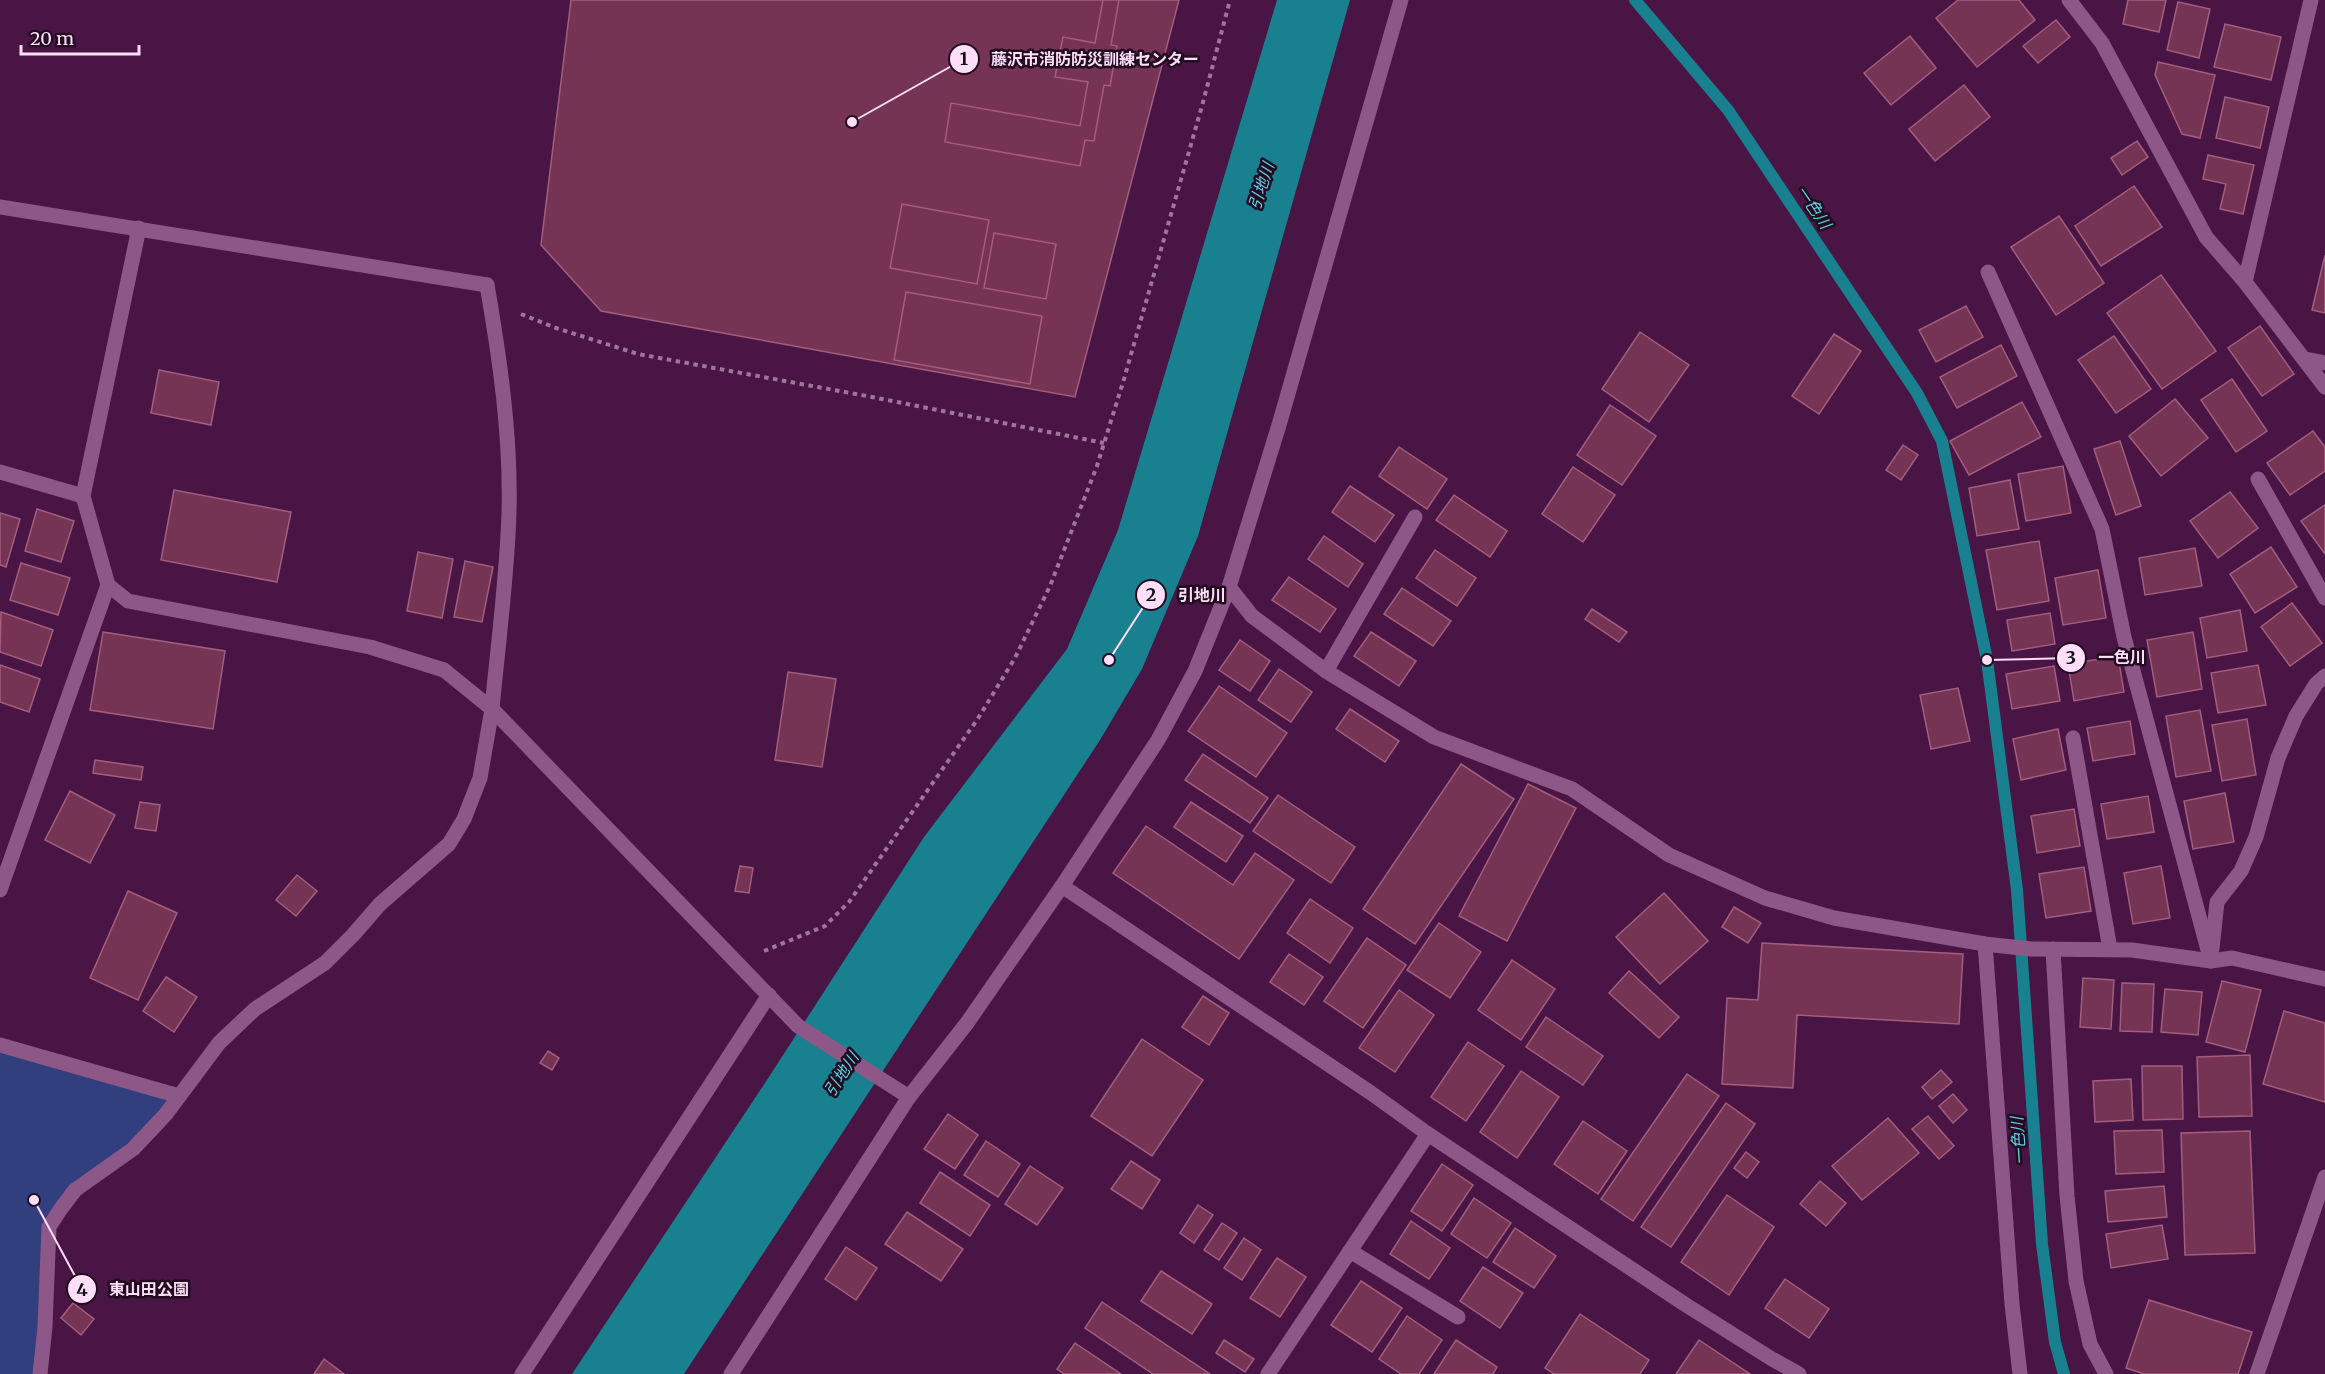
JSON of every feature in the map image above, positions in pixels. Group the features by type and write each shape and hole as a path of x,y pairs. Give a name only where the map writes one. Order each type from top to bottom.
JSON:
{"street":[{"path":"731,1374 909,1097 967,1023 1062,886 1158,740 1195,671 1229,587 1282,414 1401,0"},
{"path":"2068,0 2102,44 2206,237 2245,282 2325,387"},
{"path":"2245,282 2311,0"},
{"path":"0,207 487,285 499,353 506,422 509,511 492,709 480,778 464,819 448,844 380,904 325,963 255,1009 219,1043 166,1114 133,1149 75,1190 50,1227 40,1374"},
{"path":"0,890 108,585 83,496 139,228"},
{"path":"1988,272 2102,530 2124,637 2211,961"},
{"path":"2306,360 2325,363"},
{"path":"0,472 83,496"},
{"path":"2258,479 2325,598"},
{"path":"1326,671 1415,518"},
{"path":"108,585 128,601 370,647 444,670 492,709 798,1026 909,1097"},
{"path":"1229,587 1252,616 1326,671 1434,737 1572,789 1669,855 1764,898 1834,918 1985,944 2031,949 2132,950 2211,961 2232,958 2325,979"},
{"path":"2211,961 2217,902 2241,871 2256,837 2278,758 2296,716 2316,684 2325,676"},
{"path":"2073,738 2110,949"},
{"path":"1062,886 1371,1093 1428,1134 1686,1305 1799,1374"},
{"path":"1985,944 2012,1304 2020,1374"},
{"path":"2053,948 2067,1196 2076,1281 2090,1344 2106,1374"},
{"path":"522,1374 769,995"},
{"path":"0,1045 179,1096"},
{"path":"1268,1374 1428,1134"},
{"path":"2257,1374 2325,1176"},
{"path":"1350,1251 1458,1317"}],"path":[{"path":"740,966 768,949 825,926 849,902 964,739 1015,658 1050,586 1104,443 1202,106 1230,0"},
{"path":"490,301 556,328 638,354 1104,443"}],"shaded area":[{"path":"0,1045 179,1096 50,1227 40,1374 0,1374"}],"water":[{"path":"1277,0 1350,0 1198,536 1142,669 1100,740 684,1374 572,1374 765,1083 924,837 1067,649 1118,530"}],"building":[{"path":"571,0 1179,0 1075,397 601,311 541,245"},
{"path":"1103,0 1119,0 1111,45 1117,46 1110,86 1104,85 1094,141 1085,140 1080,166 945,142 951,103 1080,126 1088,82 1055,77 1063,37 1095,43"},
{"path":"1958,0 2019,0 2035,20 1977,67 1936,18"},
{"path":"2128,0 2166,0 2159,32 2123,24"},
{"path":"2178,2 2210,9 2199,58 2167,50"},
{"path":"2056,20 2070,37 2038,63 2023,46"},
{"path":"2225,24 2281,37 2271,80 2214,67"},
{"path":"1910,36 1936,68 1891,105 1864,73"},
{"path":"2158,62 2215,75 2200,138 2182,134 2155,75"},
{"path":"1964,85 1990,117 1935,161 1909,129"},
{"path":"2225,97 2269,107 2260,148 2216,138"},
{"path":"2137,141 2148,157 2122,175 2111,158"},
{"path":"2208,155 2254,165 2243,214 2220,209 2226,184 2203,179"},
{"path":"2134,186 2162,227 2101,266 2075,226"},
{"path":"902,204 989,220 977,284 890,268"},
{"path":"2059,216 2104,283 2056,315 2011,247"},
{"path":"994,233 1056,244 1046,299 984,288"},
{"path":"2325,255 2325,313 2312,310"},
{"path":"2161,275 2216,351 2162,389 2107,313"},
{"path":"906,292 1042,316 1030,384 894,360"},
{"path":"1966,306 1983,337 1936,362 1919,330"},
{"path":"2260,326 2294,374 2262,396 2228,348"},
{"path":"1640,332 1689,365 1649,422 1602,389"},
{"path":"1834,334 1861,351 1819,414 1792,396"},
{"path":"2114,336 2151,389 2116,413 2078,360"},
{"path":"2001,345 2017,376 1957,408 1940,377"},
{"path":"159,370 219,382 211,425 151,413"},
{"path":"2232,379 2267,431 2236,452 2201,400"},
{"path":"2175,399 2208,438 2161,476 2129,436"},
{"path":"2022,402 2041,437 1969,475 1950,441"},
{"path":"1610,405 1656,436 1622,485 1577,455"},
{"path":"2313,431 2325,447 2325,471 2290,495 2267,463"},
{"path":"2120,441 2141,506 2116,515 2094,449"},
{"path":"1903,445 1918,455 1901,480 1886,470"},
{"path":"1399,447 1447,479 1427,509 1379,476"},
{"path":"2063,466 2071,513 2026,521 2018,474"},
{"path":"1573,467 1615,495 1583,542 1542,514"},
{"path":"2010,480 2019,529 1977,536 1969,488"},
{"path":"1350,486 1394,515 1375,542 1332,512"},
{"path":"174,490 291,512 277,582 161,560"},
{"path":"2230,492 2258,528 2218,558 2190,521"},
{"path":"1454,495 1507,531 1490,557 1436,520"},
{"path":"2325,505 2325,554 2301,521"},
{"path":"37,509 74,521 61,562 25,551"},
{"path":"0,513 20,519 6,567 0,565"},
{"path":"1324,536 1363,564 1348,587 1308,559"},
{"path":"2039,541 2049,601 1997,610 1986,550"},
{"path":"2271,547 2297,587 2255,613 2230,574"},
{"path":"2195,548 2202,586 2145,595 2139,558"},
{"path":"1435,550 1476,578 1457,606 1416,578"},
{"path":"418,552 453,559 442,618 407,611"},
{"path":"465,561 493,567 482,622 454,617"},
{"path":"21,563 70,578 58,615 10,600"},
{"path":"2098,570 2106,618 2063,625 2055,578"},
{"path":"1289,577 1336,609 1320,632 1272,600"},
{"path":"1402,588 1451,621 1433,646 1384,614"},
{"path":"2292,603 2322,643 2290,666 2261,627"},
{"path":"1592,609 1627,632 1619,642 1585,619"},
{"path":"2240,610 2247,651 2207,658 2200,618"},
{"path":"1,612 53,630 41,666 0,652"},
{"path":"2050,613 2055,644 2012,651 2007,620"},
{"path":"103,632 225,651 213,729 90,710"},
{"path":"1371,632 1416,661 1399,686 1354,656"},
{"path":"2193,632 2202,689 2157,697 2147,640"},
{"path":"1240,640 1270,661 1250,691 1219,670"},
{"path":"2118,656 2124,692 2074,701 2068,664"},
{"path":"0,665 40,679 29,712 0,702"},
{"path":"2258,665 2266,705 2218,713 2211,673"},
{"path":"2054,666 2060,701 2012,709 2006,674"},
{"path":"1279,669 1312,692 1291,722 1258,700"},
{"path":"788,672 836,679 822,767 775,760"},
{"path":"1219,686 1287,733 1256,777 1188,731"},
{"path":"1958,688 1970,741 1931,749 1920,695"},
{"path":"1350,709 1399,741 1385,762 1336,729"},
{"path":"2200,710 2211,771 2176,777 2166,716"},
{"path":"2247,719 2256,775 2222,781 2212,725"},
{"path":"2130,721 2135,754 2093,761 2087,728"},
{"path":"2058,729 2066,770 2021,780 2013,739"},
{"path":"1203,754 1268,798 1250,823 1185,780"},
{"path":"95,760 143,767 141,780 93,773"},
{"path":"1461,764 1514,799 1415,944 1363,909"},
{"path":"1528,784 1576,808 1507,941 1459,916"},
{"path":"70,791 115,815 90,863 45,840"},
{"path":"2225,793 2234,842 2193,849 2184,801"},
{"path":"1278,795 1355,847 1331,883 1253,831"},
{"path":"2148,796 2154,832 2107,839 2101,804"},
{"path":"140,802 160,805 156,831 135,828"},
{"path":"1191,802 1243,836 1226,862 1174,827"},
{"path":"2074,809 2080,846 2037,853 2031,816"},
{"path":"1146,826 1233,885 1255,853 1294,880 1239,959 1113,873"},
{"path":"740,866 753,868 749,893 735,891"},
{"path":"2161,866 2170,918 2133,924 2124,873"},
{"path":"2084,867 2091,911 2046,918 2039,874"},
{"path":"297,875 317,891 296,916 276,900"},
{"path":"128,891 177,913 138,1000 90,978"},
{"path":"1664,893 1708,941 1660,984 1616,937"},
{"path":"1310,899 1353,928 1330,963 1287,933"},
{"path":"1734,907 1761,923 1748,943 1722,927"},
{"path":"1439,923 1481,952 1450,998 1407,970"},
{"path":"1367,938 1406,965 1363,1028 1324,1001"},
{"path":"1762,943 1963,954 1959,1024 1797,1015 1793,1088 1722,1084 1727,998 1758,1000"},
{"path":"1289,954 1323,977 1304,1005 1270,982"},
{"path":"1512,960 1555,989 1521,1040 1478,1010"},
{"path":"1629,971 1679,1017 1659,1038 1609,993"},
{"path":"166,977 197,997 174,1032 143,1011"},
{"path":"2083,978 2114,980 2111,1029 2080,1027"},
{"path":"2222,981 2261,990 2245,1052 2206,1042"},
{"path":"2122,983 2154,984 2152,1032 2120,1031"},
{"path":"2165,989 2202,992 2198,1035 2161,1032"},
{"path":"1399,990 1434,1015 1395,1072 1359,1048"},
{"path":"1203,996 1229,1013 1209,1045 1182,1027"},
{"path":"2284,1011 2325,1023 2325,1102 2263,1084"},
{"path":"1546,1017 1603,1056 1583,1085 1526,1047"},
{"path":"1142,1039 1203,1080 1152,1156 1091,1116"},
{"path":"1468,1042 1504,1066 1466,1121 1431,1097"},
{"path":"548,1051 559,1058 552,1070 540,1063"},
{"path":"2250,1055 2252,1116 2199,1117 2197,1057"},
{"path":"2142,1066 2182,1066 2183,1119 2143,1120"},
{"path":"1941,1070 1952,1082 1932,1099 1922,1087"},
{"path":"1521,1071 1559,1097 1517,1158 1480,1132"},
{"path":"1687,1074 1719,1096 1633,1221 1601,1199"},
{"path":"2131,1079 2133,1120 2095,1122 2093,1081"},
{"path":"1953,1094 1967,1110 1953,1123 1939,1106"},
{"path":"1726,1103 1755,1124 1671,1247 1641,1227"},
{"path":"948,1114 978,1135 955,1169 924,1149"},
{"path":"1928,1116 1954,1146 1939,1159 1912,1129"},
{"path":"1888,1118 1919,1153 1862,1200 1832,1166"},
{"path":"1583,1121 1627,1151 1598,1194 1554,1164"},
{"path":"2162,1130 2164,1172 2116,1174 2114,1131"},
{"path":"2250,1131 2255,1253 2185,1255 2181,1133"},
{"path":"986,1141 1020,1164 998,1197 964,1175"},
{"path":"1746,1152 1759,1162 1747,1178 1734,1168"},
{"path":"1131,1161 1160,1180 1142,1209 1111,1189"},
{"path":"1442,1164 1473,1185 1442,1231 1411,1211"},
{"path":"1030,1166 1063,1188 1037,1225 1005,1204"},
{"path":"940,1172 990,1205 970,1236 920,1203"},
{"path":"1820,1181 1846,1203 1826,1226 1800,1204"},
{"path":"2164,1186 2167,1217 2108,1222 2105,1191"},
{"path":"1727,1195 1774,1227 1729,1295 1681,1262"},
{"path":"1474,1198 1511,1223 1487,1258 1451,1234"},
{"path":"1198,1205 1213,1215 1194,1243 1180,1233"},
{"path":"907,1212 963,1249 941,1281 885,1244"},
{"path":"1411,1221 1450,1248 1429,1279 1390,1254"},
{"path":"1222,1223 1237,1233 1219,1260 1204,1250"},
{"path":"2162,1225 2168,1259 2111,1268 2106,1234"},
{"path":"1515,1228 1556,1256 1534,1288 1493,1262"},
{"path":"1244,1238 1261,1250 1242,1280 1224,1268"},
{"path":"846,1247 877,1268 856,1300 825,1279"},
{"path":"1277,1258 1306,1277 1280,1317 1250,1298"},
{"path":"1483,1267 1523,1293 1500,1328 1460,1301"},
{"path":"1161,1271 1212,1304 1192,1334 1141,1301"},
{"path":"1785,1279 1829,1309 1809,1338 1765,1308"},
{"path":"1361,1281 1402,1308 1372,1352 1331,1325"},
{"path":"2149,1300 2252,1332 2238,1374 2144,1374 2126,1368"},
{"path":"1102,1302 1210,1374 1153,1374 1085,1328"},
{"path":"73,1303 94,1319 81,1335 61,1318"},
{"path":"1580,1314 1649,1360 1640,1374 1554,1374 1545,1368"},
{"path":"1407,1316 1442,1340 1419,1374 1401,1374 1379,1359"},
{"path":"1224,1340 1254,1359 1245,1372 1216,1353"},
{"path":"1456,1340 1497,1367 1493,1374 1434,1374"},
{"path":"1699,1340 1750,1374 1676,1374"},
{"path":"1075,1343 1121,1374 1064,1374 1057,1369"},
{"path":"324,1359 344,1374 314,1374"}],"waterway":[{"name":"一色川","path":"1635,0 1728,110 1917,393 1942,441 1987,660 2017,890 2042,1244 2055,1342 2064,1374"}],"place":[{"name":"藤沢市消防防災訓練センター","path":"852,122"},
{"name":"引地川","path":"1109,660"},
{"name":"一色川","path":"1987,660"},
{"name":"東山田公園","path":"34,1200"}]}
